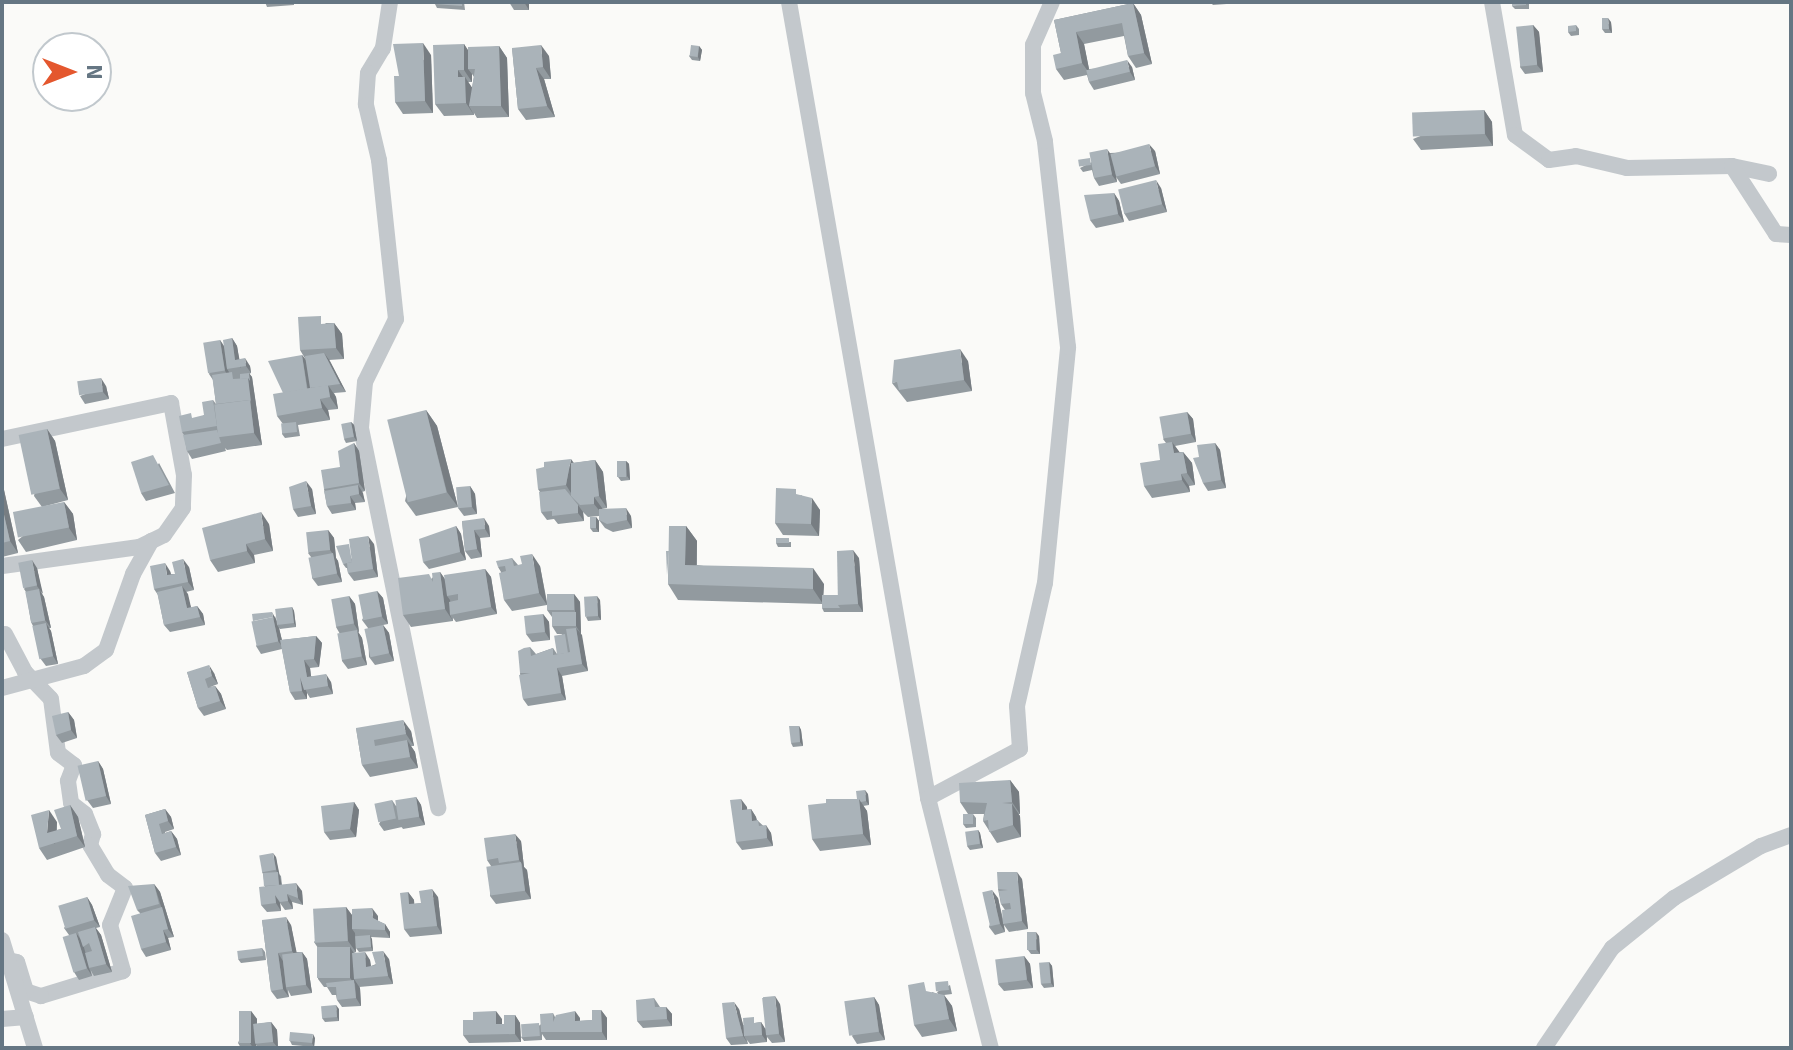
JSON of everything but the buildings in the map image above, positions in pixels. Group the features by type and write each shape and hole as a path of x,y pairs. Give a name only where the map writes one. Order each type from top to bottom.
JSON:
{"street":[{"path":"390,2 383,48 368,73 366,105 379,160 396,319 365,382 361,428 438,808"},
{"path":"789,2 928,798 991,1048"},
{"path":"928,798 1020,749 1017,706 1045,583 1068,347 1045,141 1033,93 1033,45 1052,2"},
{"path":"1492,2 1515,135 1549,160 1576,156 1627,168 1732,166 1769,174"},
{"path":"1732,166 1776,234 1791,235"},
{"path":"2,439 171,403 184,475 183,508 164,535 151,541 2,566"},
{"path":"2,688 35,683 84,666 106,650 133,574 151,541"},
{"path":"2,617 4,635 35,683 51,699 58,753 74,765 68,781 71,803 85,814 93,834 90,845 108,875 125,888 110,925 123,971 41,996 26,991 17,962 8,960"},
{"path":"1544,1048 1612,948 1674,898 1761,846 1791,835"},
{"path":"2,940 35,1048"},
{"path":"2,1019 26,1017"}]}
